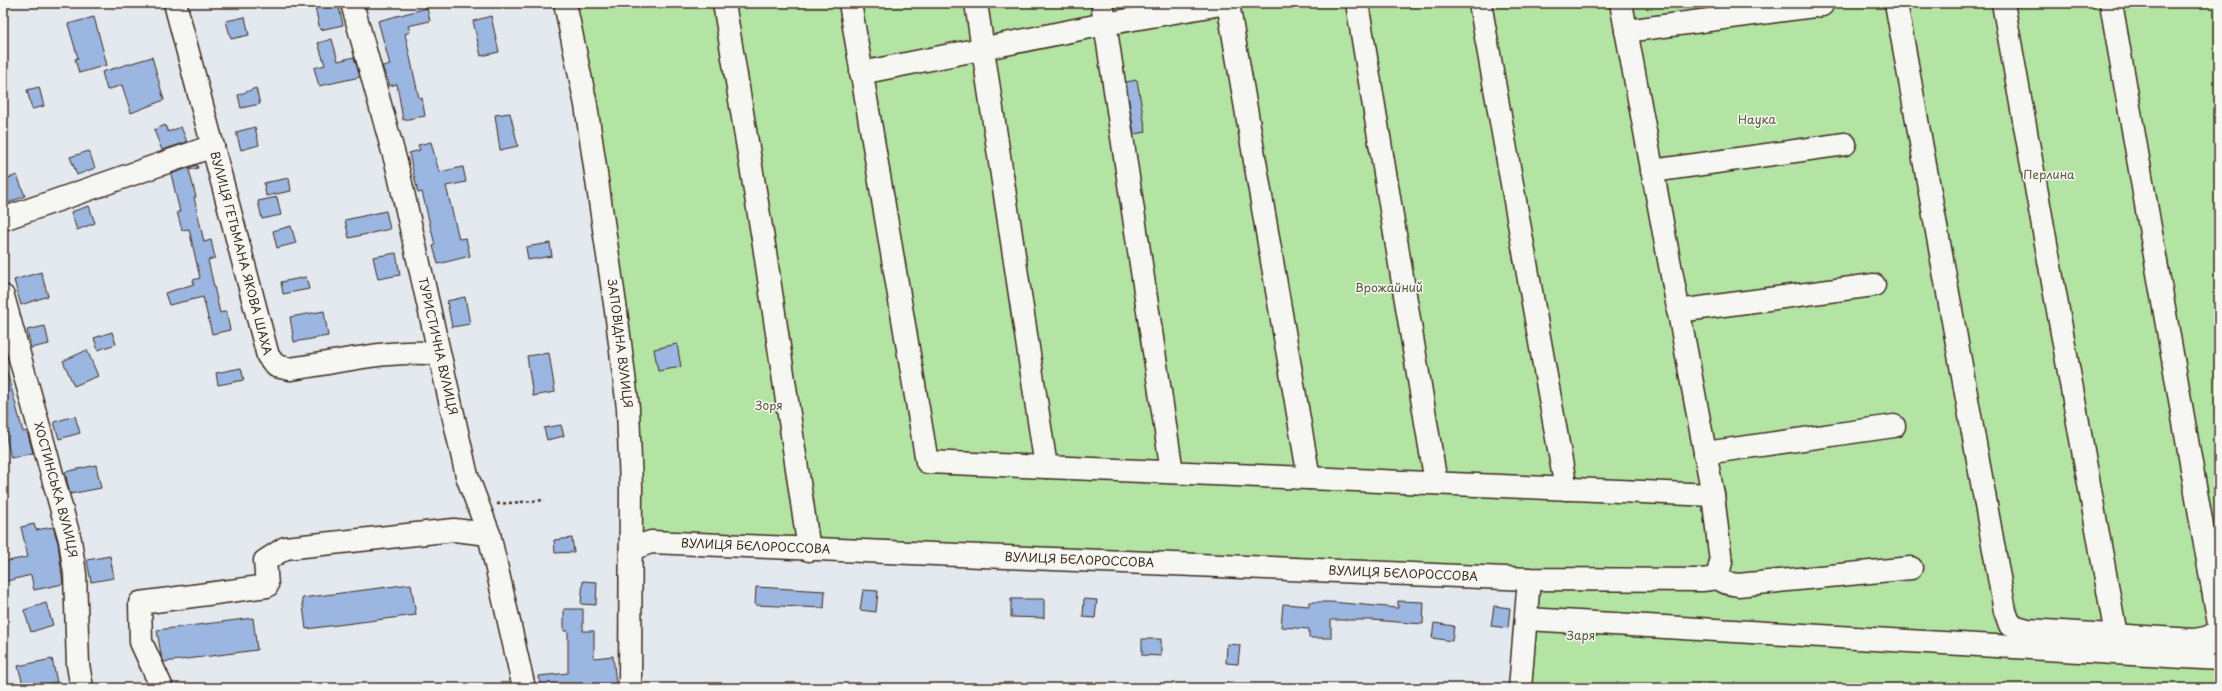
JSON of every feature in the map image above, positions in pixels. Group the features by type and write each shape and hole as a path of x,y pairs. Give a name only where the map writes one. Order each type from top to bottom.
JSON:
{"street":[{"name":"ВУЛИЦЯ ГЕТЬМАНА ЯКОВА ШАХА","path":"175,3 268,356 276,366 290,369 399,353 420,352 438,354"},
{"name":"ТУРИСТИЧНА ВУЛИЦЯ","path":"352,3 397,166 438,354 467,476 489,534 524,688"},
{"name":"ЗАПОВІДНА ВУЛИЦЯ","path":"565,3 586,105 617,318 628,408 631,487 630,688"},
{"path":"724,3 764,245 809,550"},
{"path":"850,3 927,462 1713,495"},
{"path":"976,3 1046,467"},
{"path":"862,73 984,48 1104,13 1228,3 1309,478"},
{"path":"1357,3 1436,483"},
{"path":"1480,3 1566,489"},
{"path":"1621,3 1713,495 1721,562 1717,578 1727,583 1738,585 1911,568"},
{"path":"1896,3 2007,618 2010,625 2028,630 2194,640 2209,638 2216,632 2219,625 2111,3"},
{"path":"2003,3 2116,635"},
{"path":"1626,31 1822,5"},
{"path":"1104,13 1172,472"},
{"path":"1652,171 1845,144"},
{"path":"3,219 212,146"},
{"path":"1678,311 1874,285"},
{"name":"ХОСТИНСЬКА ВУЛИЦЯ","path":"3,296 70,540 75,574 78,665 82,688"},
{"path":"1705,453 1894,426"},
{"path":"162,688 141,642 140,603 267,586 265,561 285,548 454,530 489,534"},
{"name":"ВУЛИЦЯ БЄЛОРОССОВА","path":"630,549 651,542 809,550 1529,579 1702,580 1717,578"},
{"path":"1520,688 1527,618 1529,579"},
{"path":"1527,618 2219,659"}],"path":[{"path":"478,506 545,500"}],"green space":[{"path":"565,3 2219,3 2219,688 1523,688 1533,580 631,549 631,487"}],"building":[{"path":"338,3 343,25 320,30 315,7"},
{"path":"427,8 430,21 408,26 410,32 405,34 419,98 422,98 425,116 403,120 397,84 390,86 382,66 390,65 378,21"},
{"path":"491,16 499,52 481,56 473,21"},
{"path":"94,17 107,65 79,73 75,59 78,58 68,24"},
{"path":"245,17 249,35 231,39 226,21"},
{"path":"332,39 338,61 354,57 360,77 319,86 314,68 325,65 318,43"},
{"path":"152,57 164,100 131,113 122,85 107,90 102,72"},
{"path":"1137,80 1146,132 1134,134 1126,82"},
{"path":"39,87 44,106 32,109 27,90"},
{"path":"256,88 260,104 241,108 238,95"},
{"path":"510,113 518,146 500,150 495,115"},
{"path":"165,125 168,132 181,127 187,142 162,150 154,130"},
{"path":"255,127 259,145 241,150 236,132"},
{"path":"431,142 439,172 463,167 466,182 446,186 459,239 466,238 470,256 438,264 422,192 418,193 409,153 420,150 418,145"},
{"path":"89,151 95,168 77,175 70,157"},
{"path":"197,165 198,168 189,170 196,197 194,197 204,242 211,240 215,258 208,260 220,313 226,311 230,330 212,334 203,297 169,305 165,293 194,284 193,280 200,278 189,229 182,230 177,212 180,212 171,174"},
{"path":"17,175 25,196 3,205 3,180"},
{"path":"289,178 291,191 266,196 264,183"},
{"path":"277,197 281,215 262,219 258,201"},
{"path":"89,206 95,223 77,230 71,212"},
{"path":"386,211 390,229 349,238 345,220"},
{"path":"291,226 296,243 277,248 273,231"},
{"path":"550,243 552,256 528,260 526,247"},
{"path":"396,253 400,275 378,279 373,257"},
{"path":"41,272 48,296 21,305 14,280"},
{"path":"306,277 309,289 283,294 281,282"},
{"path":"465,297 470,324 452,327 447,301"},
{"path":"324,311 328,336 294,342 290,317"},
{"path":"45,326 49,344 31,348 27,330"},
{"path":"112,332 116,344 98,350 94,338"},
{"path":"677,344 681,367 658,371 654,349"},
{"path":"87,350 98,376 74,386 63,361"},
{"path":"549,353 555,392 533,396 527,356"},
{"path":"241,368 244,380 218,385 216,373"},
{"path":"7,372 23,432 27,431 33,453 11,458 3,424 3,373"},
{"path":"75,416 80,433 59,439 54,422"},
{"path":"561,425 564,436 547,440 544,428"},
{"path":"96,465 101,488 70,494 65,472"},
{"path":"34,524 36,530 53,527 58,543 63,584 34,590 31,575 3,582 3,562 28,557 21,527"},
{"path":"572,538 574,552 555,553 554,540"},
{"path":"110,556 114,578 91,582 87,560"},
{"path":"583,581 597,582 596,605 581,604"},
{"path":"411,584 416,615 306,629 302,598"},
{"path":"756,587 825,591 824,608 755,605"},
{"path":"863,590 878,591 876,612 860,610"},
{"path":"1011,599 1044,599 1044,618 1011,617"},
{"path":"1084,599 1097,600 1095,618 1083,617"},
{"path":"1398,601 1424,602 1423,624 1372,620 1331,620 1331,638 1309,638 1309,629 1281,627 1283,604 1309,606 1309,602 1331,602 1398,608"},
{"path":"46,603 53,625 31,632 24,610"},
{"path":"1494,606 1510,608 1508,628 1491,626"},
{"path":"564,609 583,609 583,631 594,631 594,658 613,656 616,684 583,688 541,688 539,676 568,673 568,631 564,631"},
{"path":"253,618 257,650 164,662 161,655 157,630"},
{"path":"1434,623 1454,626 1452,641 1432,638"},
{"path":"1142,639 1161,639 1161,656 1142,655"},
{"path":"1227,644 1240,645 1238,664 1226,663"},
{"path":"52,659 57,682 24,688 18,666"}],"park label":[{"name":"Наука","path":"1757,120"},
{"name":"Перлина","path":"2049,175"},
{"name":"Врожайний","path":"1389,288"},
{"name":"Зоря","path":"769,406"},
{"name":"Заря","path":"1581,636"}]}
